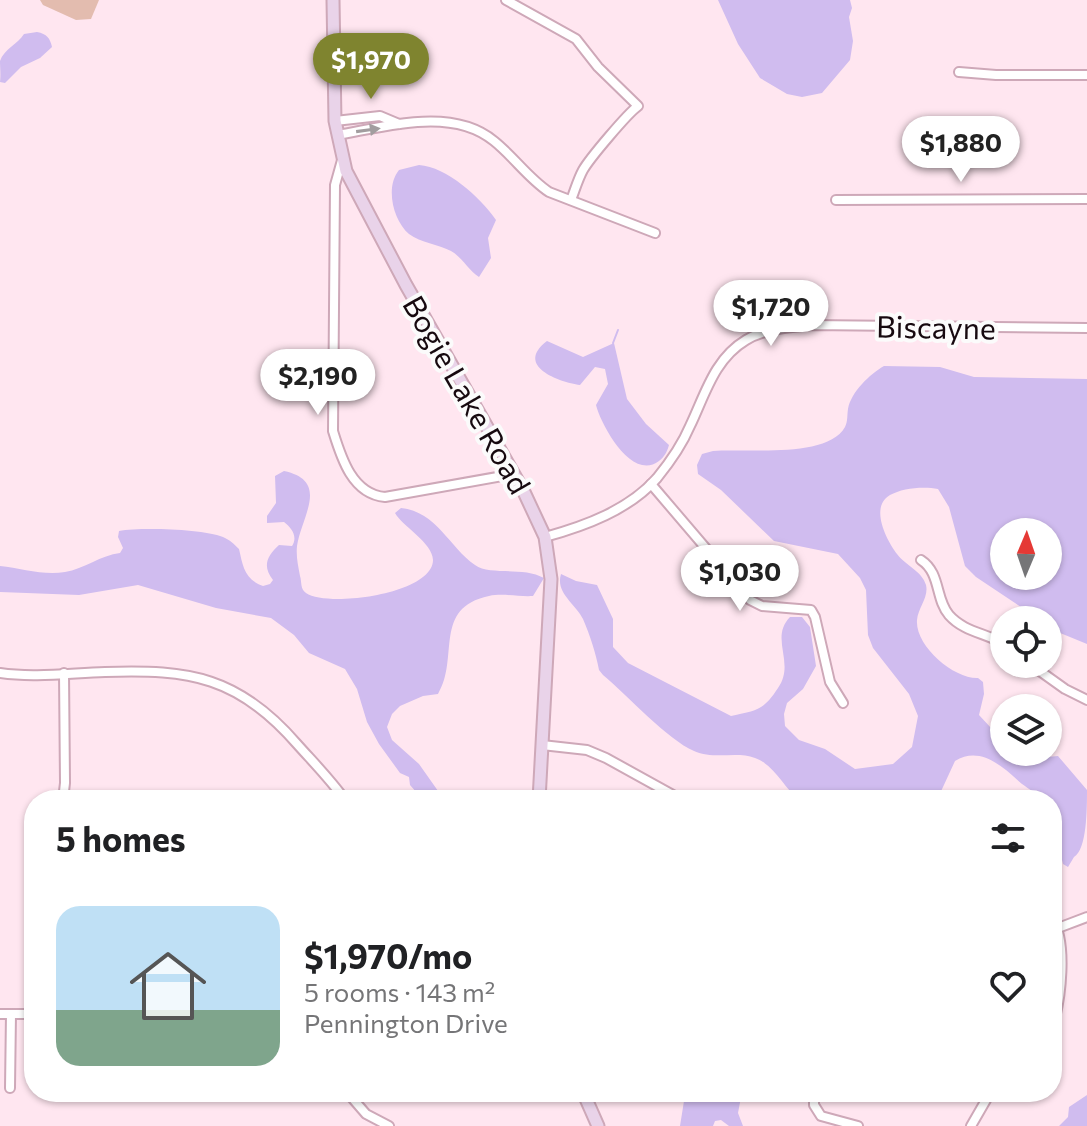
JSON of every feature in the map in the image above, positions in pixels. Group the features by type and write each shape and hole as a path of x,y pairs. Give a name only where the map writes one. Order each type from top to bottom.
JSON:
{"main road":[{"name":"Bogie Lake Road","path":"333,0 335,121 342,160 359,201 514,474 545,537 551,588 540,790"},
{"path":"587,1102 598,1126"}],"street":[{"path":"506,0 576,39 598,67 638,106 626,114 591,158 571,200"},
{"path":"959,72 1087,75"},
{"path":"335,121 380,116 400,125"},
{"path":"337,135 400,125 448,123 475,129 494,140 538,185 655,233"},
{"path":"342,160 335,185 333,431 343,462 355,480 375,496 396,497 514,474"},
{"path":"836,200 1087,199"},
{"name":"Biscayne","path":"545,537 621,507 651,484 681,443 717,368 731,350 763,333 788,327 842,324 1087,328"},
{"path":"651,484 750,600 762,606 811,610 830,682 843,703"},
{"path":"921,560 931,569 944,609 950,617 990,638"},
{"path":"0,673 169,671 199,676 230,688 256,703 280,724 336,790"},
{"path":"64,673 64,790"},
{"path":"1050,678 1087,700"},
{"path":"542,745 578,748 596,754 663,790"},
{"path":"1062,926 1087,917"},
{"path":"0,1014 24,1014"},
{"path":"10,1088 11,1014"},
{"path":"356,1102 374,1123 389,1126"},
{"path":"814,1102 821,1116 858,1126"},
{"path":"971,1126 985,1102"}],"shaded area":[{"path":"40,0 99,0 91,19 76,20 43,5"},
{"path":"718,0 850,0 853,41 850,60 822,93 802,97 787,94 760,78 738,44"},
{"path":"37,32 48,37 52,47 40,58 21,67 5,83 0,82 0,61 5,53 24,34"},
{"path":"419,165 451,177 481,202 496,220 488,238 491,258 479,277 455,254 414,237 403,228 395,212 392,185 399,170"},
{"path":"547,341 583,357 614,343 627,399 646,424 669,445 659,461 649,465 638,464 611,437 596,405 608,384 605,369 595,367 580,385 552,376 537,365 535,358 538,350"},
{"path":"884,366 940,367 974,377 1087,379 1087,644 1062,634 1062,606 1020,606 996,590 1062,590 1062,518 990,518 990,586 965,566 949,507 938,489 913,488 895,493 884,500 881,507 882,524 893,548 926,585 917,620 922,640 948,667 983,682 984,694 979,715 990,727 990,759 974,756 955,761 942,790 789,790 768,766 755,758 694,751 660,727 603,675 583,619 561,587 561,574 597,585 613,619 613,647 628,663 731,716 759,708 773,696 785,669 784,625 790,617 802,617 810,627 816,666 803,689 787,703 785,726 799,740 825,749 855,769 893,764 912,747 918,716 909,694 873,648 868,635 866,590 860,578 838,554 774,541 721,490 698,474 697,465 702,454 713,451 785,450 821,444 836,437 845,427 853,396"},
{"path":"284,471 298,476 310,491 297,550 306,593 335,599 378,595 416,582 428,572 432,554 395,513 401,508 424,516 466,558 481,568 526,572 544,578 533,596 489,596 471,602 460,611 450,636 444,680 438,694 423,696 400,706 392,714 387,727 392,740 419,764 437,790 414,790 409,777 400,773 367,722 357,689 345,669 309,653 294,635 271,618 216,608 138,585 79,595 0,592 0,566 49,573 72,570 120,553 123,548 119,531 142,529 187,531 223,537 239,549 245,571 252,580 263,586 270,584 273,580 267,566 271,553 279,545 292,546 294,539 292,530 284,522 267,523 267,516 276,503 275,476"},
{"path":"1062,761 1087,790 1082,846 1068,867 1062,860 1062,790 1031,790 1001,766 1062,766"},
{"path":"1087,1095 1087,1126 1059,1126 1068,1117 1069,1107"},
{"path":"684,1102 740,1102 738,1113 743,1126 729,1126 721,1120 715,1121 713,1126 680,1126"}],"waterway":[{"path":"613,343 618,330"}]}
